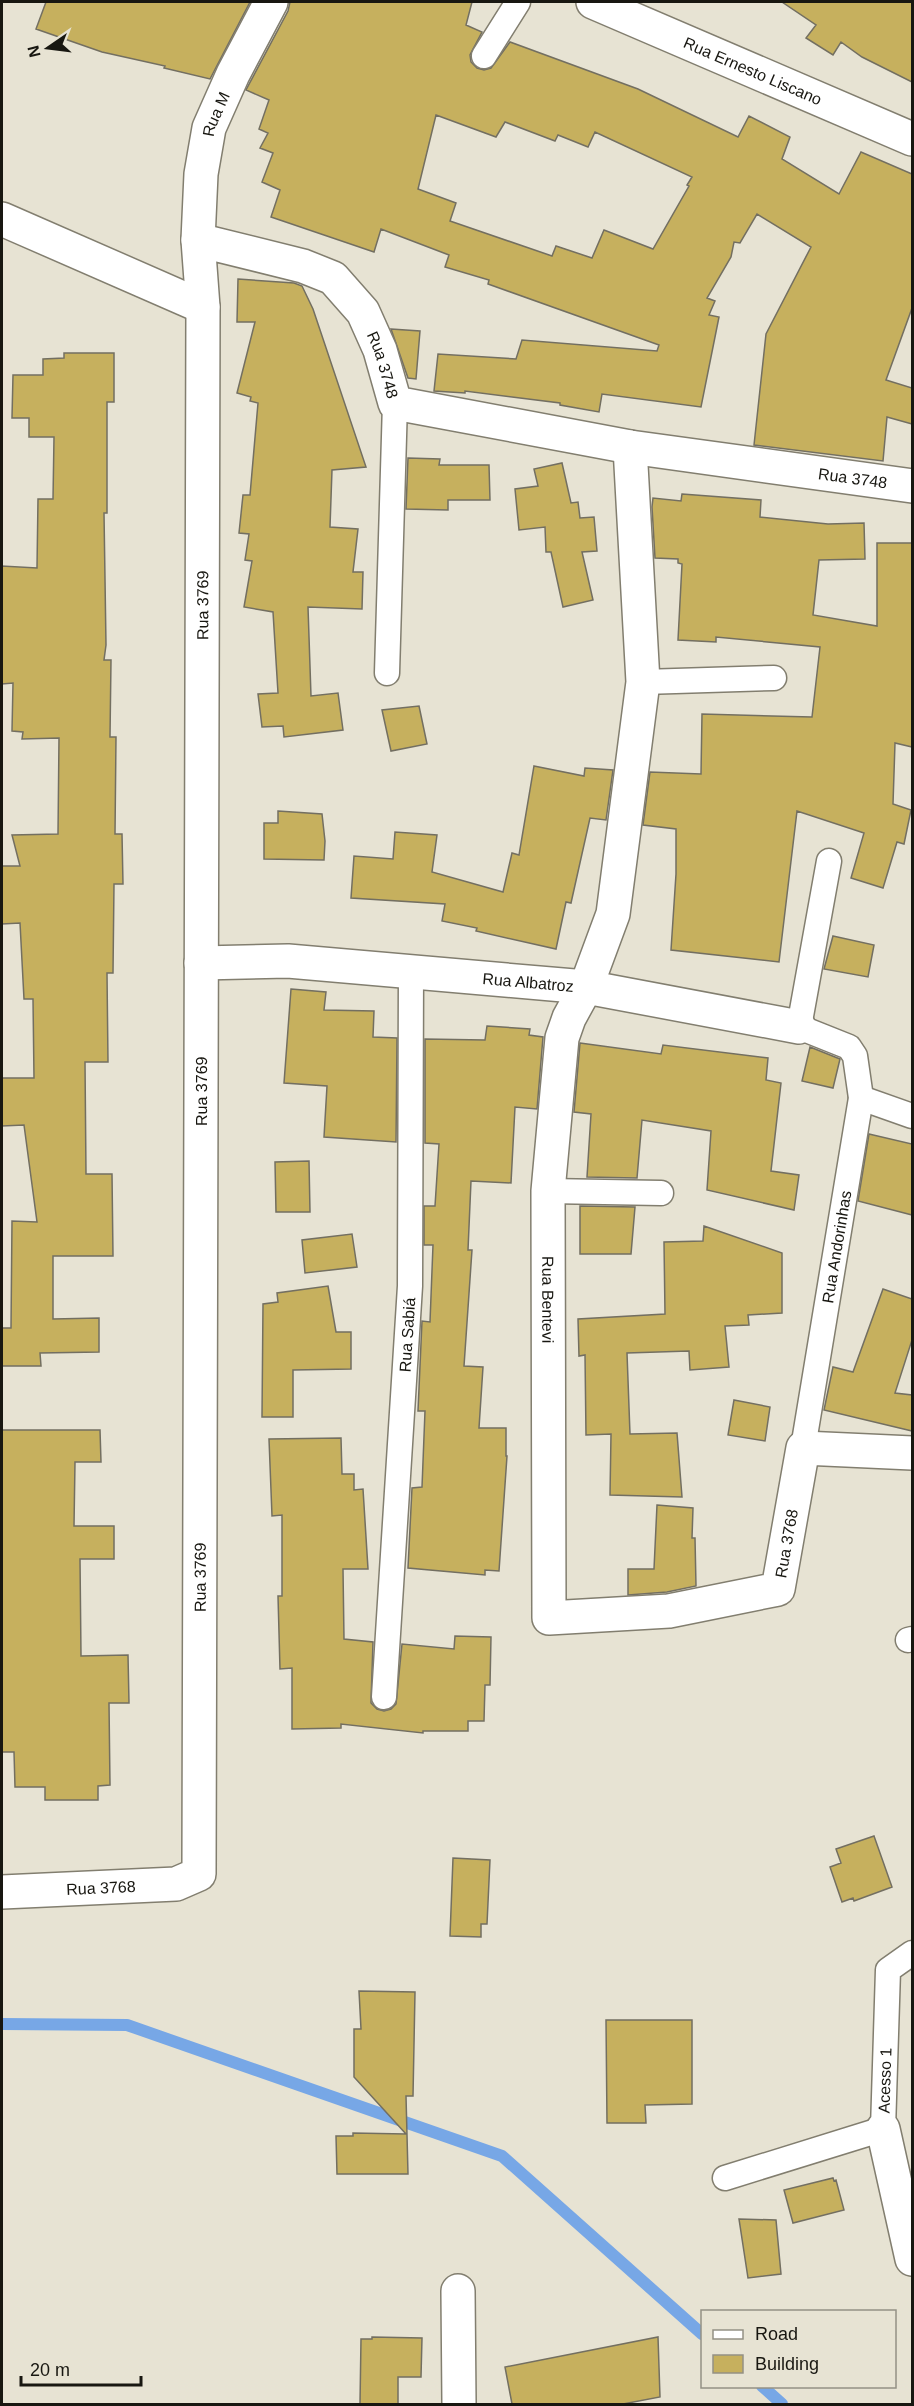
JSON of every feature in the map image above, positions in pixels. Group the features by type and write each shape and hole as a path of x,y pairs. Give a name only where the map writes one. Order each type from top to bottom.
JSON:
{"street":[{"name":"Rua M","path":"198,240 201,174 209,128 233,74 271,2"},
{"name":"Rua Ernesto Liscano","path":"593,2 912,140"},
{"path":"2,219 203,307 198,240"},
{"name":"Rua 3748","path":"198,240 303,266 333,278 363,312 380,350 395,403 630,447 912,486"},
{"name":"Rua 3769","path":"199,1874 203,307"},
{"name":"Rua Bentevi","path":"549,1618 548,1191 562,1038 569,1018 586,987 613,915 643,682 630,447"},
{"name":"Rua Albatroz","path":"201,963 288,961 586,987 799,1027"},
{"path":"803,1448 912,1453"},
{"name":"Rua 3768","path":"549,1618 669,1611 778,1589 803,1448"},
{"name":"Rua 3768","path":"2,1892 176,1884 199,1874"},
{"path":"883,2129 912,2259"},
{"path":"458,2292 459,2404"}],"lane":[{"path":"484,56 518,2"},
{"path":"387,673 395,403"},
{"path":"643,682 774,678"},
{"path":"799,1027 829,861"},
{"name":"Rua Sabiá","path":"384,1697 410,1286 411,970"},
{"name":"Rua Albatroz","path":"799,1027 849,1047"},
{"name":"Rua Andorinhas","path":"803,1448 861,1098 855,1056 849,1047"},
{"path":"861,1098 912,1116"},
{"path":"548,1191 661,1193"},
{"name":"Acesso 1","path":"726,2178 883,2129 888,1970 912,1953"}],"building":[{"path":"46,2 250,2 210,79 102,52 36,29"},
{"path":"290,2 472,2 466,25 482,32 470,55 471,62 477,68 484,70 491,68 510,42 638,89 738,137 749,116 790,137 782,159 839,194 861,152 912,174 912,308 886,380 912,388 912,424 887,417 883,461 754,445 766,334 811,247 757,214 740,243 734,242 731,257 707,298 715,301 709,315 719,317 701,407 602,394 599,412 560,405 560,403 465,391 465,393 434,391 438,354 516,359 522,340 657,351 659,345 488,284 489,280 445,267 449,255 381,229 374,252 271,217 280,190 262,182 273,153 260,148 268,133 259,129 269,100 246,90 288,11","holes":["436,115 496,137 505,122 555,141 558,135 588,147 595,132 692,177 653,249 604,230 592,258 556,246 552,256 450,221 456,203 418,189"]},
{"path":"782,2 912,2 912,82 862,57 841,42 833,55 806,38 816,25"},
{"path":"238,279 294,283 302,286 313,309 366,467 332,470 330,527 358,529 353,572 363,572 362,609 308,607 311,696 338,693 343,730 284,737 283,726 262,727 258,694 278,693 273,612 244,607 252,561 245,560 249,534 239,533 243,495 250,495 258,403 250,401 251,397 237,393 255,322 237,322"},
{"path":"391,329 420,331 416,379 408,378"},
{"path":"64,353 114,353 114,402 107,402 107,513 104,513 106,645 104,660 111,660 110,737 116,737 115,834 122,834 123,884 114,884 113,973 107,973 108,1062 85,1062 86,1174 112,1174 113,1256 53,1256 53,1319 99,1318 99,1352 40,1353 41,1366 2,1366 2,1328 11,1328 12,1221 37,1222 24,1125 2,1126 2,1078 34,1078 33,999 24,999 20,923 2,924 2,866 20,866 12,835 58,834 59,738 22,739 23,732 12,731 13,683 2,684 2,566 37,568 38,499 53,499 54,437 29,437 29,418 12,418 13,375 43,375 43,359 64,358"},
{"path":"408,458 440,459 439,465 489,465 490,500 448,500 448,510 406,509"},
{"path":"562,463 571,503 578,502 580,518 594,517 597,551 582,552 593,600 563,607 551,552 546,552 545,527 519,530 515,489 538,486 534,469"},
{"path":"682,494 761,500 760,517 828,524 864,523 865,559 819,560 813,615 877,626 877,543 912,543 912,747 895,743 893,804 911,810 904,844 897,842 883,888 851,878 864,833 797,811 779,962 671,950 676,874 676,829 643,825 650,772 701,774 702,714 812,717 820,647 716,637 716,642 678,640 682,564 678,563 678,559 655,558 652,507 653,498 681,501"},
{"path":"419,706 427,744 391,751 382,710"},
{"path":"534,766 584,776 585,768 613,770 606,820 590,818 571,903 566,902 556,949 442,921 445,904 351,898 354,856 393,859 395,832 437,835 432,872 503,892 512,853 519,855"},
{"path":"278,811 322,814 325,841 324,860 264,859 264,823 278,823"},
{"path":"833,936 874,945 868,977 824,969"},
{"path":"291,989 326,992 324,1010 374,1011 373,1037 397,1038 396,1142 324,1137 327,1086 284,1083"},
{"path":"487,1026 530,1029 529,1035 543,1037 537,1109 515,1107 511,1183 471,1181 468,1250 472,1250 464,1366 483,1367 479,1428 506,1428 507,1456 499,1571 485,1570 485,1575 408,1568 412,1488 422,1487 425,1411 418,1411 422,1321 430,1322 433,1245 424,1245 424,1206 435,1206 439,1144 425,1143 425,1039 485,1040"},
{"path":"580,1043 661,1054 663,1045 768,1058 766,1080 781,1083 771,1171 799,1175 794,1210 707,1190 711,1131 642,1120 637,1178 587,1177 591,1114 574,1112"},
{"path":"810,1047 840,1059 833,1088 802,1081"},
{"path":"869,1134 912,1144 912,1215 858,1201"},
{"path":"309,1161 310,1212 276,1212 275,1162"},
{"path":"580,1206 635,1207 631,1254 580,1254"},
{"path":"704,1226 782,1253 782,1313 748,1315 749,1325 725,1326 729,1367 690,1370 689,1351 627,1353 630,1434 677,1433 682,1497 610,1495 611,1434 586,1435 585,1355 579,1356 578,1319 665,1314 664,1242 703,1241"},
{"path":"352,1234 357,1267 305,1273 302,1240"},
{"path":"328,1286 336,1332 351,1332 351,1369 293,1370 293,1417 262,1417 263,1304 278,1302 277,1293"},
{"path":"883,1289 912,1299 912,1340 895,1393 912,1395 912,1431 824,1410 833,1367 853,1372"},
{"path":"734,1400 770,1407 765,1441 728,1435"},
{"path":"2,1430 100,1430 101,1462 75,1462 74,1526 114,1526 114,1559 80,1559 81,1656 128,1655 129,1703 109,1703 110,1785 98,1786 98,1800 45,1800 45,1787 15,1787 14,1752 2,1752"},
{"path":"341,1438 342,1474 354,1474 354,1490 363,1489 368,1569 343,1569 344,1639 373,1642 371,1703 377,1709 384,1711 396,1704 402,1644 454,1649 455,1636 491,1637 490,1685 485,1685 484,1721 468,1721 468,1731 423,1731 423,1733 341,1724 341,1728 292,1729 292,1668 280,1669 278,1596 282,1596 282,1515 272,1516 269,1439"},
{"path":"657,1505 693,1508 692,1538 695,1538 696,1586 667,1592 628,1595 628,1569 654,1569"},
{"path":"874,1836 892,1887 854,1901 853,1898 842,1902 830,1867 841,1863 836,1849"},
{"path":"453,1858 490,1860 487,1924 481,1924 481,1937 450,1936"},
{"path":"359,1991 415,1992 413,2096 406,2096 408,2174 337,2174 336,2136 353,2136 353,2133 406,2134 354,2077 354,2029 361,2029"},
{"path":"606,2020 692,2020 692,2104 645,2105 646,2123 607,2123"},
{"path":"833,2178 834,2181 836,2180 844,2210 793,2223 784,2190"},
{"path":"739,2219 776,2220 781,2274 748,2278"},
{"path":"372,2337 422,2338 421,2377 398,2377 398,2404 360,2404 361,2339 372,2339"},
{"path":"658,2337 660,2397 623,2404 512,2404 505,2367"}],"waterway":[{"path":"2,2024 127,2025 502,2156 701,2333"},
{"path":"764,2388 782,2404"}]}
